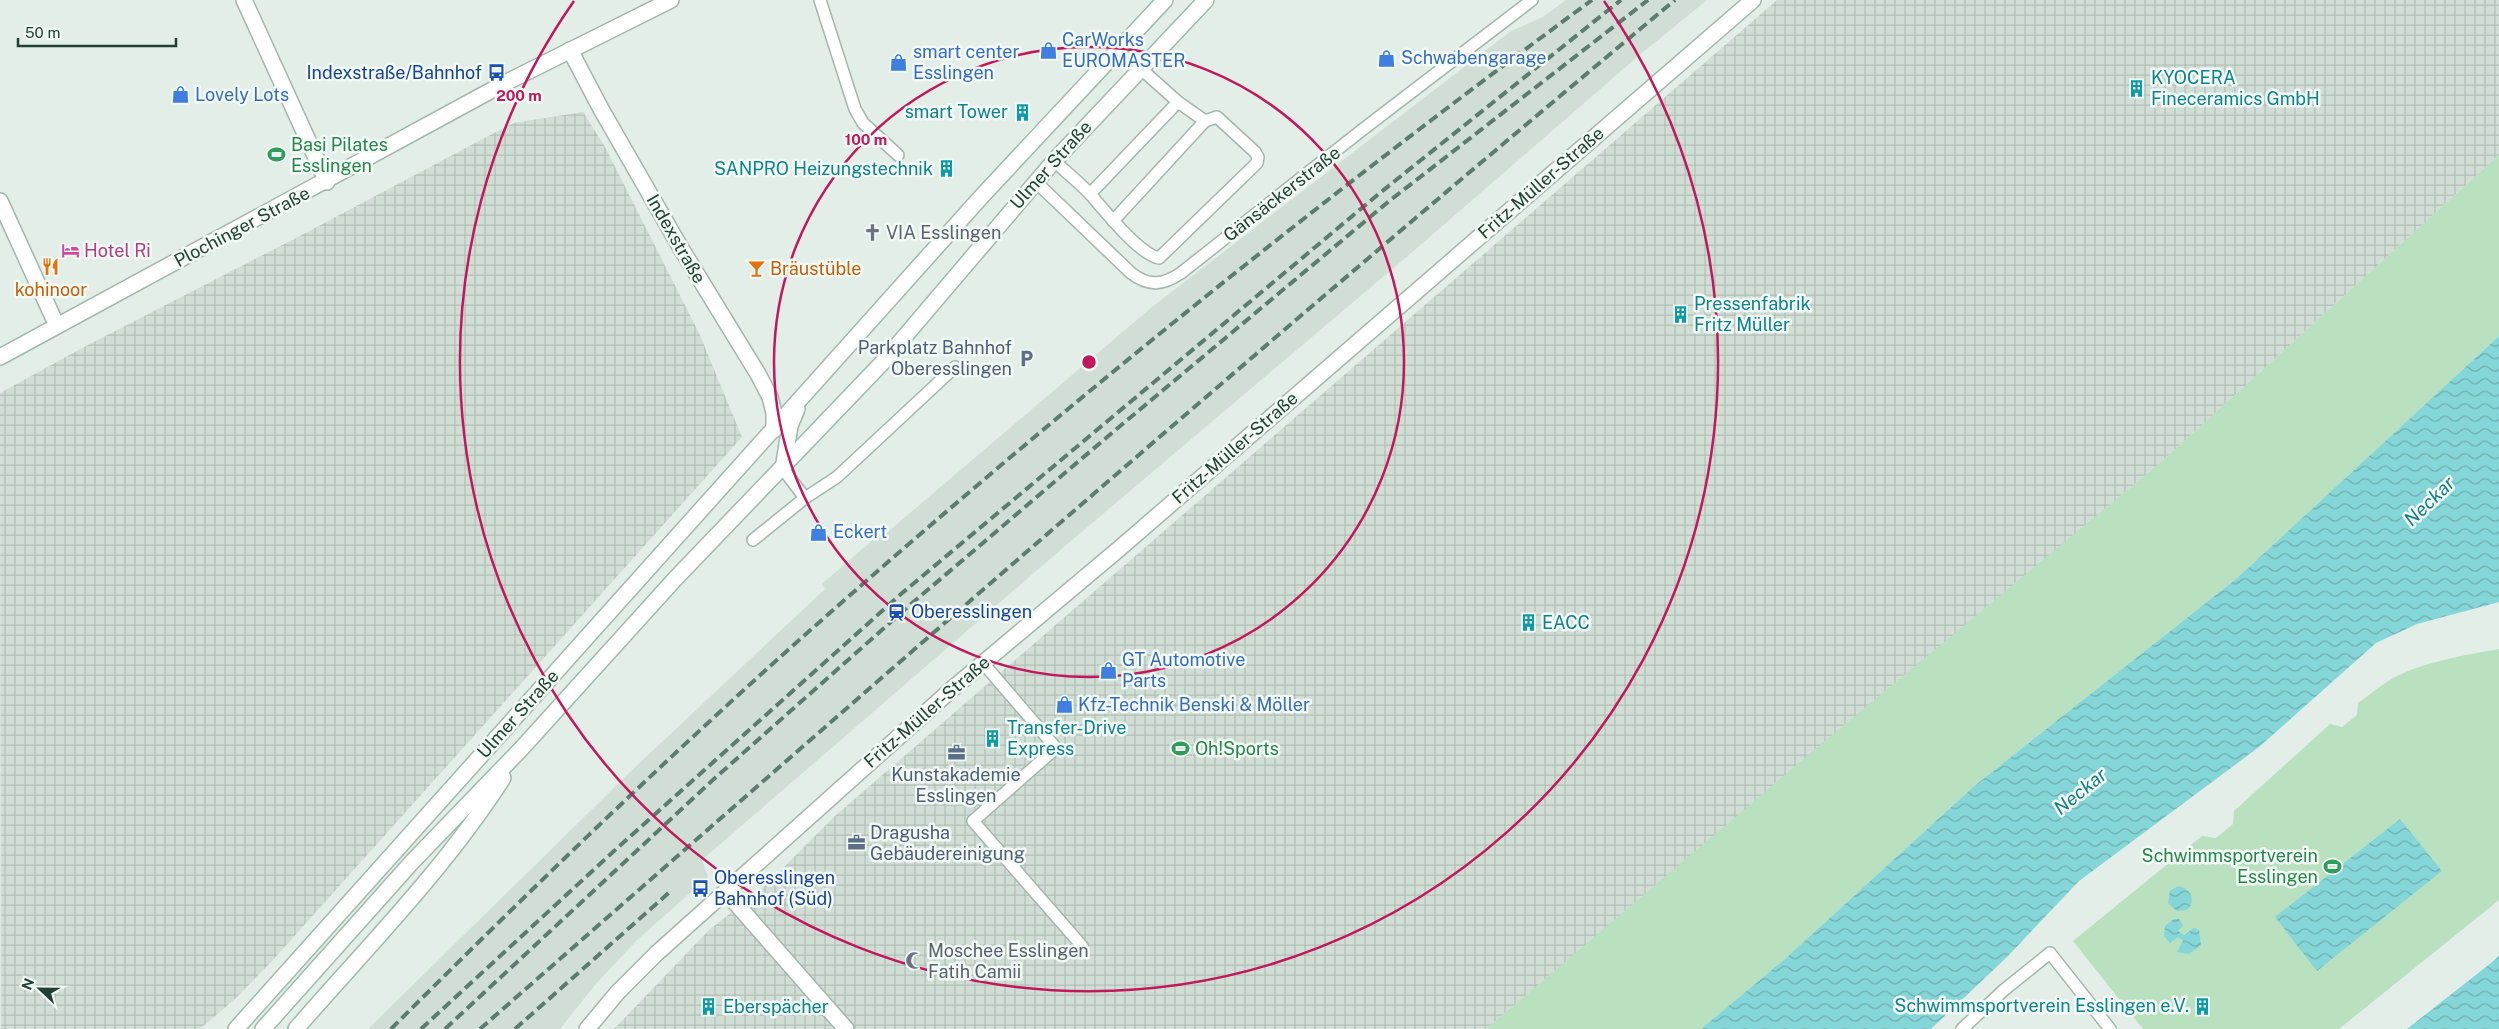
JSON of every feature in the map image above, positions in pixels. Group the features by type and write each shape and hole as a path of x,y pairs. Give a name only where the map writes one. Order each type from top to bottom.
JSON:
{"street":[{"path":"244,0 327,182"},
{"name":"Plochinger Straße","path":"0,357 570,50 648,4 670,0"},
{"name":"Ulmer Straße","path":"236,1029 982,196 1165,0"},
{"name":"Ulmer Straße","path":"263,1029 412,862 522,748 675,579 783,469 889,356 1054,161 1206,0"},
{"name":"Fritz-Müller-Straße","path":"587,1029 618,992 657,953 983,663 1120,548 1753,0"},
{"name":"Indexstraße","path":"570,50 678,245 758,374 770,397 774,413 774,430"},
{"path":"0,201 57,326"},
{"name":"Ulmer Straße","path":"783,469 790,426 800,400"},
{"path":"296,1029 378,939 429,878 495,790 522,748"},
{"path":"722,895 846,1029"}],"lane":[{"path":"820,0 855,109 863,122 898,155"},
{"name":"Gänsäckerstraße","path":"1036,182 1131,273 1148,283 1161,284 1181,273 1362,130 1532,0"},
{"path":"1140,68 1178,102 1205,121"},
{"path":"1090,194 1178,102"},
{"path":"1054,161 1090,194 1113,221 1150,254 1159,258 1254,168 1258,157 1217,117 1205,121 1113,221"},
{"path":"752,540 805,498 837,476 956,367"},
{"path":"783,469 805,498"},
{"path":"983,663 1056,748 973,822 1082,946"},
{"path":"1962,1029 2004,990 2050,953 2110,1029"}],"shaded area":[{"path":"1566,0 1707,0 1636,58 1410,254 1065,546 702,860 708,877 637,940 595,985 560,1029 368,1029 630,772 825,589 822,584 875,538 883,536 1152,307 1511,31 1543,17"},
{"path":"1777,0 2499,0 2499,155 2161,462 1486,1029 614,1029 709,930 765,886 835,816"},
{"path":"583,112 605,147 699,333 742,437 272,961 236,998 200,1029 1,1029 0,393 84,347 298,237 513,123"}],"green space":[{"path":"2499,155 2499,336 2236,579 1973,787 1786,958 1701,1029 1486,1029 1826,740 2161,462"},
{"name":"Schwimmsportverein Esslingen","path":"2499,649 2499,900 2339,1029 2143,1029 2073,941 2202,836 2216,838 2233,824 2234,811 2330,724 2342,727 2357,715 2358,703 2382,685 2397,676 2421,666"}],"water":[{"name":"Neckar","path":"2499,336 2499,602 2417,624 2376,643 2259,747 2079,881 2007,957 1931,1029 1701,1029 1786,958 1973,787 2236,579"},
{"path":"2400,819 2442,871 2317,971 2275,917"},
{"path":"2178,886 2186,889 2191,895 2192,902 2187,910 2177,911 2168,903 2170,891"},
{"path":"2174,919 2179,919 2183,925 2178,931 2184,935 2194,928 2199,930 2201,945 2189,954 2177,952 2183,941 2178,937 2170,943 2164,936 2165,926"},
{"path":"2499,956 2499,1029 2407,1029 2491,963"}],"railway":[{"path":"391,1029 537,885 687,743 788,650 983,480 1182,315 1283,235 1385,155 1592,0"},
{"path":"421,1029 614,851 901,594 1381,192 1621,0"},
{"path":"445,1029 715,778 910,605 1388,202 1648,0"},
{"path":"480,1029 925,640 1224,382 1675,0"},
{"path":"515,1029 672,890"}],"place":[{"name":"CarWorks EUROMASTER","path":"1048,50"},
{"name":"Schwabengarage","path":"1387,58"},
{"name":"smart center Esslingen","path":"899,62"},
{"name":"Indexstraße/Bahnhof","path":"496,73"},
{"name":"KYOCERA Fineceramics GmbH","path":"2137,88"},
{"name":"Lovely Lots","path":"181,95"},
{"name":"smart Tower","path":"1022,112"},
{"name":"Basi Pilates Esslingen","path":"277,155"},
{"name":"SANPRO Heizungstechnik","path":"947,169"},
{"name":"VIA Esslingen","path":"872,233"},
{"name":"Hotel Ri","path":"70,251"},
{"name":"kohinoor","path":"51,267"},
{"name":"Bräustüble","path":"756,269"},
{"name":"Pressenfabrik Fritz Müller","path":"1680,314"},
{"name":"Parkplatz Bahnhof Oberesslingen","path":"1026,358"},
{"name":"Eckert","path":"819,532"},
{"name":"Oberesslingen","path":"897,612"},
{"name":"EACC","path":"1528,623"},
{"name":"GT Automotive Parts","path":"1108,670"},
{"name":"Kfz-Technik Benski & Möller","path":"1064,705"},
{"name":"Transfer-Drive Express","path":"993,738"},
{"name":"Oh!Sports","path":"1181,749"},
{"name":"Kunstakademie Esslingen","path":"956,752"},
{"name":"Dragusha Gebäudereinigung","path":"856,843"},
{"name":"Schwimmsportverein Esslingen","path":"2332,866"},
{"name":"Oberesslingen Bahnhof (Süd)","path":"700,888"},
{"name":"Moschee Esslingen Fatih Camii","path":"914,961"},
{"name":"Schwimmsportverein Esslingen e.V.","path":"2203,1006"},
{"name":"Eberspächer","path":"709,1007"}]}
